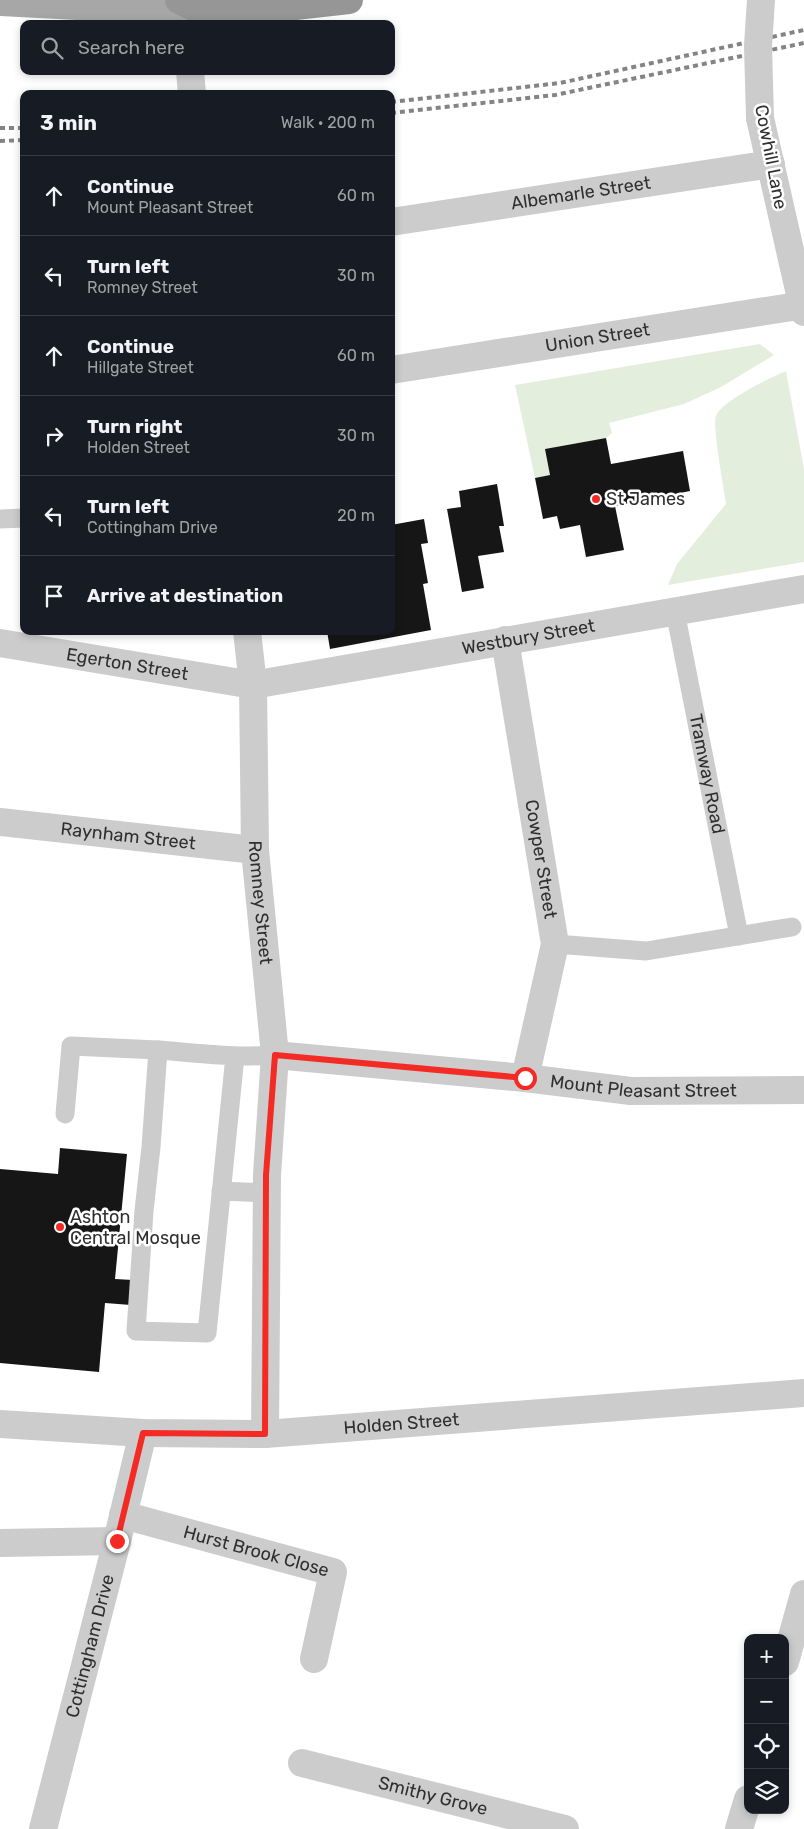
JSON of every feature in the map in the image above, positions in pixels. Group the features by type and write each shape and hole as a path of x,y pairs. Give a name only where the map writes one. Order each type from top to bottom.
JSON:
{"highway":[{"path":"190,11 269,9 349,0"}],"main road":[{"path":"0,2 190,11"}],"street":[{"name":"Cowhill Lane","path":"761,0 758,46 760,118 804,307"},
{"path":"190,75 192,90"},
{"name":"Albemarle Street","path":"395,221 770,164"},
{"name":"Union Street","path":"395,369 804,307"},
{"name":"Westbury Street","path":"253,685 804,589"},
{"name":"Romney Street","path":"247,635 253,685 255,850 275,1055 267,1184 265,1434"},
{"name":"Cowper Street","path":"505,640 555,944 525,1078"},
{"name":"Egerton Street","path":"0,643 253,685"},
{"name":"Raynham Street","path":"0,822 255,850"},
{"name":"Mount Pleasant Street","path":"275,1055 525,1078 630,1091 804,1090"},
{"name":"Holden Street","path":"0,1424 143,1433 265,1434 804,1393"},
{"name":"Cottingham Drive","path":"43,1829 143,1433"},
{"name":"Hurst Brook Close","path":"123,1514 333,1572 314,1659"},
{"path":"0,1543 117,1541"},
{"path":"789,1648 804,1594"},
{"name":"Smithy Grove","path":"302,1763 497,1821 565,1829"},
{"path":"739,1829 744,1812"}],"lane":[{"path":"0,519 20,518"},
{"name":"Tramway Road","path":"675,611 739,936"},
{"path":"555,944 646,950 792,927"},
{"path":"65,1114 71,1046 250,1057 275,1055"},
{"path":"158,1050 136,1331 207,1333 235,1056"},
{"path":"221,1191 267,1184"}],"green space":[{"path":"760,344 774,355 721,387 684,404 609,423 612,433 606,438 546,449 550,475 535,478 515,385"},
{"path":"786,371 804,469 804,562 668,585 677,564 726,504 717,444 716,416 720,410 737,397"}],"building":[{"name":"St James","path":"606,438 611,464 683,451 690,491 615,506 624,550 586,557 580,525 560,529 557,516 543,519 535,478 550,475 545,449"},
{"path":"497,484 504,526 499,526 504,552 478,556 484,588 462,592 447,509 461,507 459,491"},
{"path":"424,519 428,543 421,544 428,583 423,584 431,630 330,649 328,635 395,635 395,524"},
{"name":"Ashton Central Mosque","path":"60,1148 127,1154 115,1279 133,1280 131,1305 105,1303 99,1372 0,1363 0,1169 58,1174"}],"railway":[{"path":"395,102 560,83 804,30"},
{"path":"395,113 555,95 804,43"},
{"path":"0,128 20,128"},
{"path":"0,141 20,140"}],"place":[{"name":"St James","path":"596,499"},
{"name":"Ashton Central Mosque","path":"60,1227"}],"route":[{"path":"117,1541 143,1433 265,1434 266,1175 275,1055 525,1078"}]}
